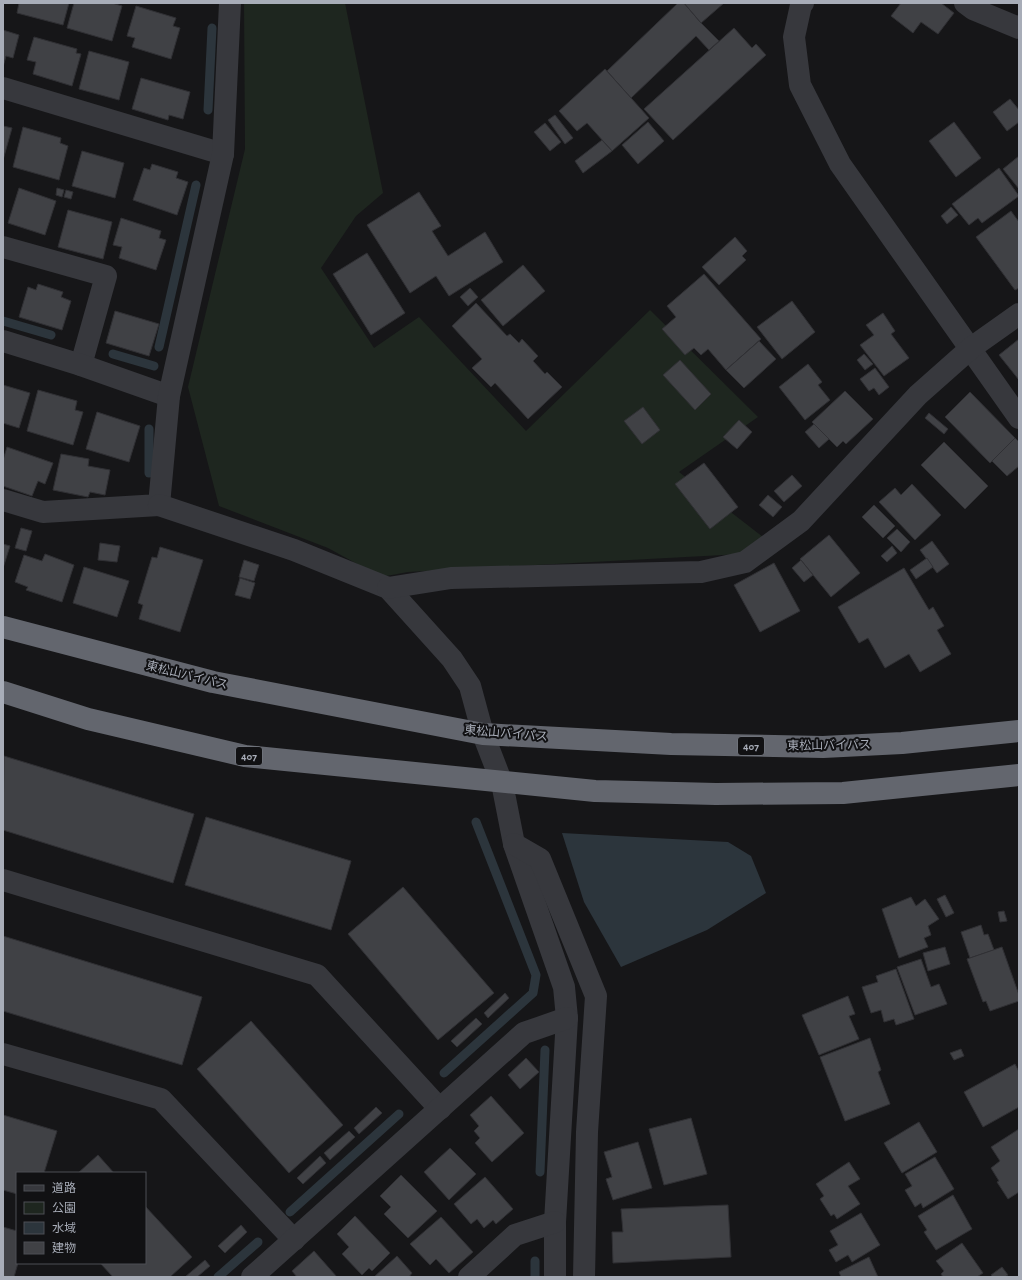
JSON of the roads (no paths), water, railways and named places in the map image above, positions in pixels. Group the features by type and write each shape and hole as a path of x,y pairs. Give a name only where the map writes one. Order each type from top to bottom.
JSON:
{"highway":[{"name":"東松山バイパス","path":"3,627 213,682 483,734 671,744 823,747 902,743 1019,731"},
{"name":"407","path":"3,692 88,719 245,756 502,783 595,791 716,794 843,793 1019,775"}],"street":[{"path":"159,505 169,396 223,154 230,3"},
{"path":"803,3 794,37 800,85 840,164 1019,418"},
{"path":"965,3 973,9 1019,28"},
{"path":"3,88 223,154"},
{"path":"3,247 106,276 81,364"},
{"path":"388,588 451,578 701,572 745,562 801,521 918,395 971,348 1019,314"},
{"path":"3,341 81,364 169,396"},
{"path":"3,500 43,512 159,505 294,550 388,588 452,659 470,686 483,734 502,783 514,844 564,987 567,1018 555,1222 555,1277"},
{"path":"514,844 540,859 596,996 587,1132 584,1277"},
{"path":"3,880 317,975 440,1109"},
{"path":"252,1277 524,1033 567,1018"},
{"path":"3,1054 161,1099 294,1240"},
{"path":"469,1277 515,1235 555,1222"}],"water":[{"path":"562,833 728,842 751,856 766,893 707,930 621,967 584,902"}],"waterway":[{"path":"208,110 212,28"},
{"path":"159,347 196,185"},
{"path":"3,321 51,335"},
{"path":"113,354 154,366"},
{"path":"149,429 149,473"},
{"path":"444,1073 533,993 536,975 476,822"},
{"path":"540,1172 545,1050"},
{"path":"290,1212 399,1114"},
{"path":"218,1277 258,1242"},
{"path":"535,1261 535,1277"}]}
